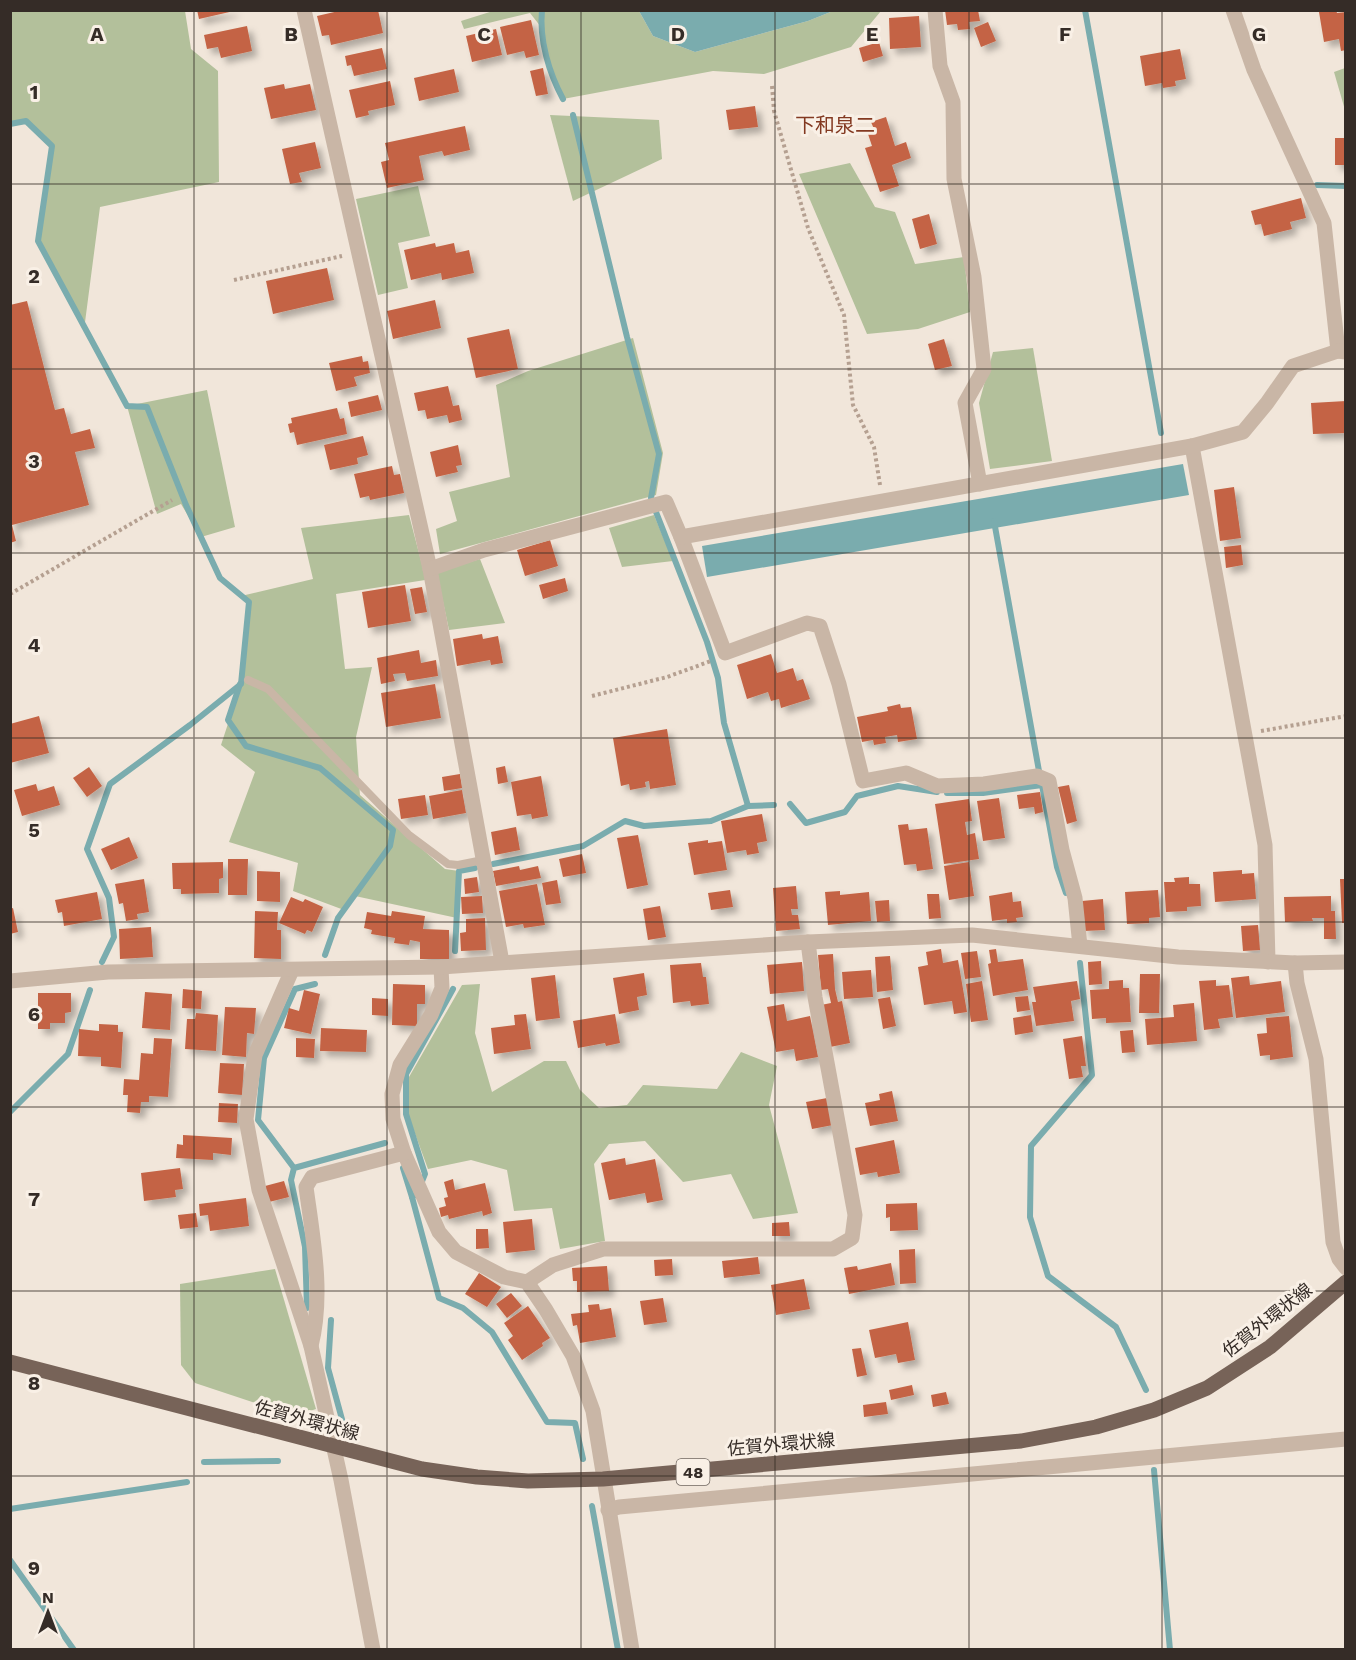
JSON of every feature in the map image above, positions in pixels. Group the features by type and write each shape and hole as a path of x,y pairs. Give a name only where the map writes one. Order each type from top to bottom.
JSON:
{"main road":[{"name":"佐賀外環状線","path":"10,1362 422,1469 528,1481 603,1479 1021,1441 1096,1427 1154,1410 1207,1388 1270,1347 1346,1282"}],"street":[{"path":"304,10 430,569 502,962"},
{"path":"935,10 940,66 953,102 954,179 974,277 984,369 965,403 980,484"},
{"path":"681,537 1192,446 1243,432 1293,366 1342,351 1324,223 1254,70 1233,10"},
{"path":"1192,446 1265,845 1268,962"},
{"path":"430,569 484,550 666,502 725,653 807,623 820,626 839,684 863,781 906,773 937,786 984,784 1037,776 1049,781 1074,898 1080,946"},
{"path":"10,981 108,972 441,967 808,942 972,935 1178,957 1295,963 1346,962"},
{"path":"527,1282 554,1264 603,1249 833,1249 852,1238 855,1215 815,997 808,942"},
{"path":"1295,963 1297,983 1316,1059 1334,1242 1339,1259 1346,1268"},
{"path":"441,967 442,988 431,1016 400,1065 392,1094 393,1119 404,1153 439,1232 456,1252 504,1277 527,1282 573,1356 592,1411 632,1650"},
{"path":"292,970 255,1055 246,1119 259,1190 311,1346 335,1448 373,1650"},
{"path":"311,1346 316,1326 316,1266 306,1186 312,1178 404,1153"},
{"path":"608,1510 1346,1439"}],"lane":[{"path":"248,680 268,689 409,835 448,864 458,865 483,860"}],"path":[{"path":"772,86 774,111 808,228 844,315 853,405 874,447 883,501"},
{"path":"234,280 359,252"},
{"path":"10,594 172,500"},
{"path":"592,696 667,677 708,663"},
{"path":"1246,734 1346,716"}],"green space":[{"path":"11,10 185,11 191,49 218,71 219,182 100,207 84,330 38,241 52,146 26,121 11,124"},
{"path":"493,11 639,11 653,36 695,52 808,21 833,11 881,11 851,47 764,74 713,71 563,99 553,80 541,27 530,13 464,29 461,21"},
{"path":"1346,68 1345,110 1334,72"},
{"path":"550,115 659,120 662,159 573,201"},
{"path":"850,163 875,207 895,212 915,264 964,257 970,312 918,329 867,334 799,174"},
{"path":"418,186 430,236 398,243 408,288 378,295 356,199"},
{"path":"633,338 663,453 656,495 440,554 436,529 457,521 449,492 510,477 496,385 528,371"},
{"path":"1033,348 1052,461 990,469 979,403 993,352"},
{"path":"207,390 235,527 201,537 181,504 157,514 127,406"},
{"path":"409,515 425,576 480,559 505,623 449,630 438,578 336,594 345,669 372,667 356,737 360,795 445,869 459,871 457,918 355,896 344,910 293,891 298,863 229,842 255,772 221,745 241,684 249,602 241,596 313,579 301,528"},
{"path":"654,515 673,561 622,567 609,528"},
{"path":"480,984 475,1033 492,1092 544,1061 566,1061 580,1090 599,1108 627,1105 643,1085 717,1089 741,1052 777,1066 769,1105 798,1213 753,1219 731,1174 683,1182 645,1141 609,1144 594,1164 605,1241 560,1249 552,1208 514,1211 507,1170 471,1160 428,1169 407,1112 409,1077 462,985"},
{"path":"275,1269 316,1409 295,1416 195,1383 181,1365 180,1284"}],"water":[{"path":"639,11 833,11 808,21 695,52 653,36"},
{"path":"1183,464 1189,495 707,577 702,546"}],"building":[{"path":"197,10 234,10 234,11 199,19"},
{"path":"343,10 378,10 383,33 331,45 329,35 322,36 317,16"},
{"path":"945,10 978,10 980,21 969,22 970,29 958,30 957,24 947,25"},
{"path":"1336,10 1337,13 1346,12 1346,50 1341,51 1339,39 1324,42 1319,12"},
{"path":"919,16 921,47 890,49 889,18"},
{"path":"531,20 539,55 526,58 524,51 507,55 500,27"},
{"path":"988,22 996,41 981,47 974,28"},
{"path":"247,26 252,51 221,58 218,47 207,49 204,35"},
{"path":"496,29 502,55 472,62 466,36"},
{"path":"879,42 883,56 863,62 859,48"},
{"path":"382,48 387,69 354,76 351,65 347,66 345,56"},
{"path":"1180,49 1186,79 1175,81 1176,86 1163,88 1162,83 1145,86 1140,56"},
{"path":"543,68 548,94 536,96 530,71"},
{"path":"454,69 459,92 419,101 414,78"},
{"path":"390,81 395,105 368,111 369,115 356,118 349,90"},
{"path":"284,84 285,89 310,84 316,110 271,119 264,88"},
{"path":"755,106 758,127 729,130 726,110"},
{"path":"886,117 895,146 906,142 911,158 892,165 899,186 880,192 865,148 872,146 867,131 874,129 871,122"},
{"path":"465,126 470,150 444,156 442,151 419,156 424,180 387,188 381,162 389,160 385,143"},
{"path":"1335,138 1346,138 1346,165 1335,165"},
{"path":"315,142 321,168 299,173 302,182 290,184 282,149"},
{"path":"1301,198 1306,218 1290,222 1292,229 1264,236 1261,224 1255,225 1251,211"},
{"path":"929,214 937,244 920,249 912,219"},
{"path":"435,243 436,247 454,243 456,253 469,250 474,273 442,280 441,273 411,280 404,250"},
{"path":"327,268 334,300 273,314 266,281"},
{"path":"435,300 441,328 393,339 387,311"},
{"path":"27,301 55,410 64,408 71,434 90,429 95,448 75,452 89,505 12,525 16,541 10,543 10,305"},
{"path":"509,329 518,369 476,378 467,338"},
{"path":"944,339 952,366 935,370 928,344"},
{"path":"362,356 363,362 368,361 370,373 354,377 357,386 336,391 329,363"},
{"path":"448,386 453,406 459,405 462,420 449,423 447,415 427,419 425,410 418,411 414,393"},
{"path":"378,395 382,410 351,417 348,402"},
{"path":"1346,401 1346,433 1313,434 1311,403"},
{"path":"337,408 340,419 344,418 347,434 297,445 294,432 290,433 288,424 292,423 291,418"},
{"path":"363,436 368,455 357,458 358,464 330,470 324,445"},
{"path":"458,445 462,465 456,466 458,472 436,477 430,452"},
{"path":"392,466 394,475 400,474 404,493 370,500 369,496 360,498 354,474"},
{"path":"1234,487 1241,538 1220,541 1214,490"},
{"path":"550,540 558,566 525,576 517,550"},
{"path":"1241,545 1243,565 1226,568 1224,547"},
{"path":"565,578 568,591 543,599 539,585"},
{"path":"405,585 411,621 368,628 362,592"},
{"path":"422,587 427,612 415,614 410,589"},
{"path":"482,634 483,639 498,636 503,663 491,665 490,660 457,666 453,639"},
{"path":"419,650 421,663 436,660 438,676 407,681 405,673 393,674 395,681 381,684 377,658"},
{"path":"771,654 777,673 793,668 797,681 803,679 810,699 781,708 779,699 771,701 768,692 747,699 737,665"},
{"path":"435,684 441,718 386,727 381,693"},
{"path":"900,704 901,708 911,707 917,739 898,742 897,735 885,737 886,743 874,745 873,740 862,742 857,717 888,711 887,707"},
{"path":"39,716 49,753 10,763 10,724"},
{"path":"667,729 676,785 650,789 649,781 645,782 646,787 630,790 629,784 621,786 613,738"},
{"path":"505,766 508,782 498,784 496,768"},
{"path":"89,767 102,786 87,797 73,778"},
{"path":"460,774 462,788 444,791 442,777"},
{"path":"541,776 548,816 532,819 531,814 517,816 511,782"},
{"path":"36,784 38,791 54,786 60,805 22,816 14,790"},
{"path":"1069,785 1077,821 1067,824 1058,787"},
{"path":"462,790 466,813 433,819 429,796"},
{"path":"1040,792 1043,812 1035,814 1034,807 1019,809 1017,795"},
{"path":"425,795 428,815 401,819 398,799"},
{"path":"999,798 1005,838 983,841 977,801"},
{"path":"969,799 972,821 965,822 967,835 975,833 979,859 944,864 935,804"},
{"path":"762,814 767,841 757,843 759,853 747,855 746,850 727,853 721,821"},
{"path":"908,824 909,830 927,828 933,869 917,871 916,864 904,865 898,825"},
{"path":"516,827 520,850 495,855 491,832"},
{"path":"638,835 648,885 627,889 617,838"},
{"path":"129,837 138,858 111,870 101,849"},
{"path":"708,840 708,843 722,841 727,870 694,875 688,843"},
{"path":"582,854 586,873 563,877 559,859"},
{"path":"228,859 248,859 247,895 228,895"},
{"path":"223,862 223,878 219,879 219,893 181,894 181,889 173,889 172,863"},
{"path":"969,862 974,896 949,900 944,866"},
{"path":"519,866 520,870 538,866 541,878 496,886 493,871"},
{"path":"1242,870 1242,874 1254,873 1256,899 1215,902 1213,872"},
{"path":"257,871 280,872 280,902 257,901"},
{"path":"477,877 479,892 465,894 464,879"},
{"path":"1189,877 1189,884 1200,884 1201,906 1187,907 1187,911 1166,912 1164,882 1175,882 1174,878"},
{"path":"144,879 149,912 137,914 138,919 126,921 123,903 119,904 115,884"},
{"path":"1340,879 1346,879 1346,923 1342,923"},
{"path":"557,880 561,903 546,905 542,883"},
{"path":"537,884 545,925 524,928 523,924 506,927 499,891"},
{"path":"796,886 798,909 791,909 792,915 798,915 800,929 776,931 773,888"},
{"path":"730,890 733,907 711,910 708,893"},
{"path":"1158,890 1160,917 1149,918 1149,923 1127,924 1125,892"},
{"path":"840,891 840,895 869,892 871,921 828,925 825,892"},
{"path":"97,892 102,919 64,926 62,912 58,913 55,900"},
{"path":"1012,892 1013,902 1021,901 1023,917 1016,918 1017,922 1007,923 1007,919 992,921 989,896"},
{"path":"927,894 939,894 941,918 929,919"},
{"path":"482,896 483,913 462,914 461,897"},
{"path":"1331,896 1331,911 1335,911 1336,939 1324,939 1324,918 1312,918 1313,921 1285,922 1284,897"},
{"path":"291,897 303,902 305,899 323,907 312,932 307,930 305,934 279,923"},
{"path":"1103,899 1105,930 1084,931 1082,901"},
{"path":"889,900 890,921 877,922 875,901"},
{"path":"660,906 666,937 648,940 643,909"},
{"path":"13,908 18,932 10,934 10,909"},
{"path":"255,911 278,912 277,930 281,930 281,959 254,958"},
{"path":"392,911 425,916 423,929 449,930 449,959 420,959 420,942 410,940 409,945 394,943 395,938 371,934 372,930 364,928 367,912 391,916"},
{"path":"485,918 486,950 461,951 460,933 466,932 466,919"},
{"path":"1258,925 1260,950 1243,951 1241,926"},
{"path":"151,927 153,957 120,959 119,929"},
{"path":"941,949 943,963 958,960 967,1012 954,1014 952,1001 924,1005 918,967 928,965 926,952"},
{"path":"996,949 998,962 1023,959 1028,990 993,996 988,964 991,963 989,950"},
{"path":"977,951 981,977 965,979 961,953"},
{"path":"833,954 835,989 838,1002 842,1001 850,1043 830,1047 821,1005 831,1003 828,989 821,990 818,955"},
{"path":"890,956 893,990 877,992 875,957"},
{"path":"1101,961 1102,984 1089,985 1088,962"},
{"path":"802,962 804,991 770,994 767,965"},
{"path":"701,963 703,977 706,977 709,1004 691,1006 690,1001 673,1003 670,965"},
{"path":"871,970 873,997 844,999 842,972"},
{"path":"644,973 647,995 637,997 639,1010 619,1014 613,978"},
{"path":"1140,974 1160,974 1159,1013 1139,1013"},
{"path":"555,975 560,1018 536,1021 531,978"},
{"path":"1249,976 1250,985 1281,981 1285,1012 1236,1018 1231,978"},
{"path":"1123,980 1123,988 1129,988 1131,1022 1106,1023 1106,1018 1092,1019 1090,990 1109,989 1109,981"},
{"path":"1216,980 1216,986 1229,985 1233,1017 1218,1019 1220,1028 1204,1030 1199,981"},
{"path":"982,981 988,1020 971,1022 966,984"},
{"path":"1077,981 1080,999 1071,1001 1074,1021 1036,1026 1032,1002 1036,1002 1033,987"},
{"path":"393,984 425,985 425,1004 417,1004 417,1026 392,1025"},
{"path":"183,989 202,991 201,1009 182,1008"},
{"path":"304,990 320,994 311,1034 284,1028 289,1008 299,1011"},
{"path":"145,992 172,994 170,1030 142,1028"},
{"path":"38,993 71,993 71,1012 65,1013 65,1023 50,1023 50,1029 38,1029"},
{"path":"1028,996 1030,1010 1017,1012 1015,997"},
{"path":"890,997 896,1026 883,1029 878,999"},
{"path":"372,998 388,999 388,1016 372,1015"},
{"path":"1194,1003 1197,1041 1147,1045 1145,1019 1174,1017 1173,1005"},
{"path":"784,1004 787,1021 810,1016 818,1057 796,1061 794,1049 776,1052 767,1007"},
{"path":"225,1007 256,1008 254,1034 247,1033 246,1057 222,1055"},
{"path":"196,1013 218,1015 216,1051 185,1049 187,1019 195,1019"},
{"path":"526,1014 531,1049 494,1054 491,1028 515,1025 514,1015"},
{"path":"615,1014 620,1043 578,1048 573,1021"},
{"path":"1031,1015 1033,1032 1015,1035 1013,1018"},
{"path":"1289,1016 1293,1057 1270,1060 1270,1055 1260,1056 1257,1034 1267,1033 1266,1018"},
{"path":"99,1024 118,1025 118,1032 123,1032 121,1068 101,1066 101,1057 78,1056 79,1029 99,1031"},
{"path":"321,1028 367,1030 366,1052 320,1051"},
{"path":"1133,1030 1135,1052 1122,1053 1120,1031"},
{"path":"1082,1036 1086,1066 1081,1066 1083,1077 1069,1079 1063,1039"},
{"path":"154,1038 172,1039 168,1097 149,1096 149,1102 141,1102 140,1113 127,1112 128,1095 123,1095 124,1079 139,1080 141,1053 153,1054"},
{"path":"296,1038 315,1039 314,1058 296,1057"},
{"path":"220,1063 244,1064 242,1095 218,1093"},
{"path":"892,1091 898,1121 870,1126 865,1103 880,1100 879,1094"},
{"path":"827,1098 833,1125 812,1129 806,1102"},
{"path":"219,1103 238,1104 237,1123 218,1122"},
{"path":"183,1135 232,1138 231,1155 213,1153 213,1160 176,1158 177,1144 183,1145"},
{"path":"894,1140 900,1173 878,1177 877,1172 860,1175 855,1148"},
{"path":"625,1158 626,1165 655,1159 663,1200 647,1203 645,1193 609,1200 601,1163"},
{"path":"180,1168 183,1189 175,1190 176,1197 144,1201 141,1173"},
{"path":"453,1179 455,1190 485,1183 492,1213 483,1216 482,1211 449,1219 448,1215 441,1217 439,1208 446,1206 444,1198 448,1197 444,1182"},
{"path":"284,1181 289,1197 269,1202 265,1186"},
{"path":"246,1198 249,1226 210,1231 208,1215 200,1216 199,1204"},
{"path":"917,1203 918,1230 890,1231 890,1217 886,1218 886,1204"},
{"path":"196,1213 198,1227 180,1229 178,1215"},
{"path":"532,1219 535,1250 506,1253 503,1222"},
{"path":"789,1222 790,1236 772,1236 772,1223"},
{"path":"476,1229 488,1229 489,1248 476,1249"},
{"path":"915,1249 916,1283 900,1284 899,1250"},
{"path":"758,1257 760,1274 724,1278 722,1261"},
{"path":"672,1259 673,1275 655,1276 654,1260"},
{"path":"891,1263 895,1285 849,1294 844,1268 857,1266 858,1270"},
{"path":"607,1266 609,1291 577,1292 577,1281 573,1281 572,1268"},
{"path":"479,1273 501,1287 487,1307 465,1294"},
{"path":"804,1279 810,1309 776,1315 771,1285"},
{"path":"511,1293 522,1306 507,1318 496,1304"},
{"path":"663,1298 667,1322 644,1325 640,1301"},
{"path":"599,1304 600,1310 611,1308 616,1337 580,1343 577,1325 573,1326 571,1314 589,1312 588,1305"},
{"path":"528,1306 550,1338 542,1343 543,1346 522,1360 508,1340 513,1336 504,1323"},
{"path":"908,1322 915,1360 898,1363 896,1354 875,1358 869,1330"},
{"path":"861,1348 867,1375 857,1377 852,1349"},
{"path":"912,1385 914,1395 891,1400 889,1390"},
{"path":"946,1392 949,1404 933,1407 931,1395"},
{"path":"886,1402 888,1414 864,1417 863,1405"}],"waterway":[{"path":"542,10 542,33 546,56 563,99"},
{"path":"1085,10 1161,433"},
{"path":"573,115 627,337 659,454 651,498"},
{"path":"10,124 26,121 52,146 38,241 127,406 147,407 186,505 220,578 249,602 241,684 110,784 87,849 109,898 114,937 102,962"},
{"path":"1317,185 1346,186"},
{"path":"656,512 707,642 718,678 724,723 748,806 774,805"},
{"path":"994,521 1039,771"},
{"path":"240,684 228,720 246,746 320,768 393,830 390,846 338,918 325,955"},
{"path":"947,793 983,793 1042,785 1057,867 1066,893"},
{"path":"790,804 806,823 845,812 857,796 898,786 937,792"},
{"path":"493,864 583,846 625,821 644,826 711,821 748,806"},
{"path":"455,951 459,871 475,868"},
{"path":"1080,963 1092,1075 1031,1146 1030,1217 1048,1276 1116,1327 1146,1390"},
{"path":"294,1168 258,1120 264,1058 295,989 315,984"},
{"path":"453,989 406,1074 406,1114 425,1174 417,1194 412,1197 439,1298 463,1308 492,1332 547,1422 575,1423 583,1459"},
{"path":"10,1112 68,1054 90,990"},
{"path":"307,1308 305,1247 291,1180 294,1168 385,1143"},
{"path":"403,1168 412,1197"},
{"path":"331,1320 328,1368 346,1434"},
{"path":"204,1462 278,1461"},
{"path":"1154,1470 1170,1650"},
{"path":"10,1509 187,1482"},
{"path":"592,1506 618,1650"},
{"path":"10,1560 74,1650"}],"district":[{"name":"下和泉二","path":"835,125"}]}
